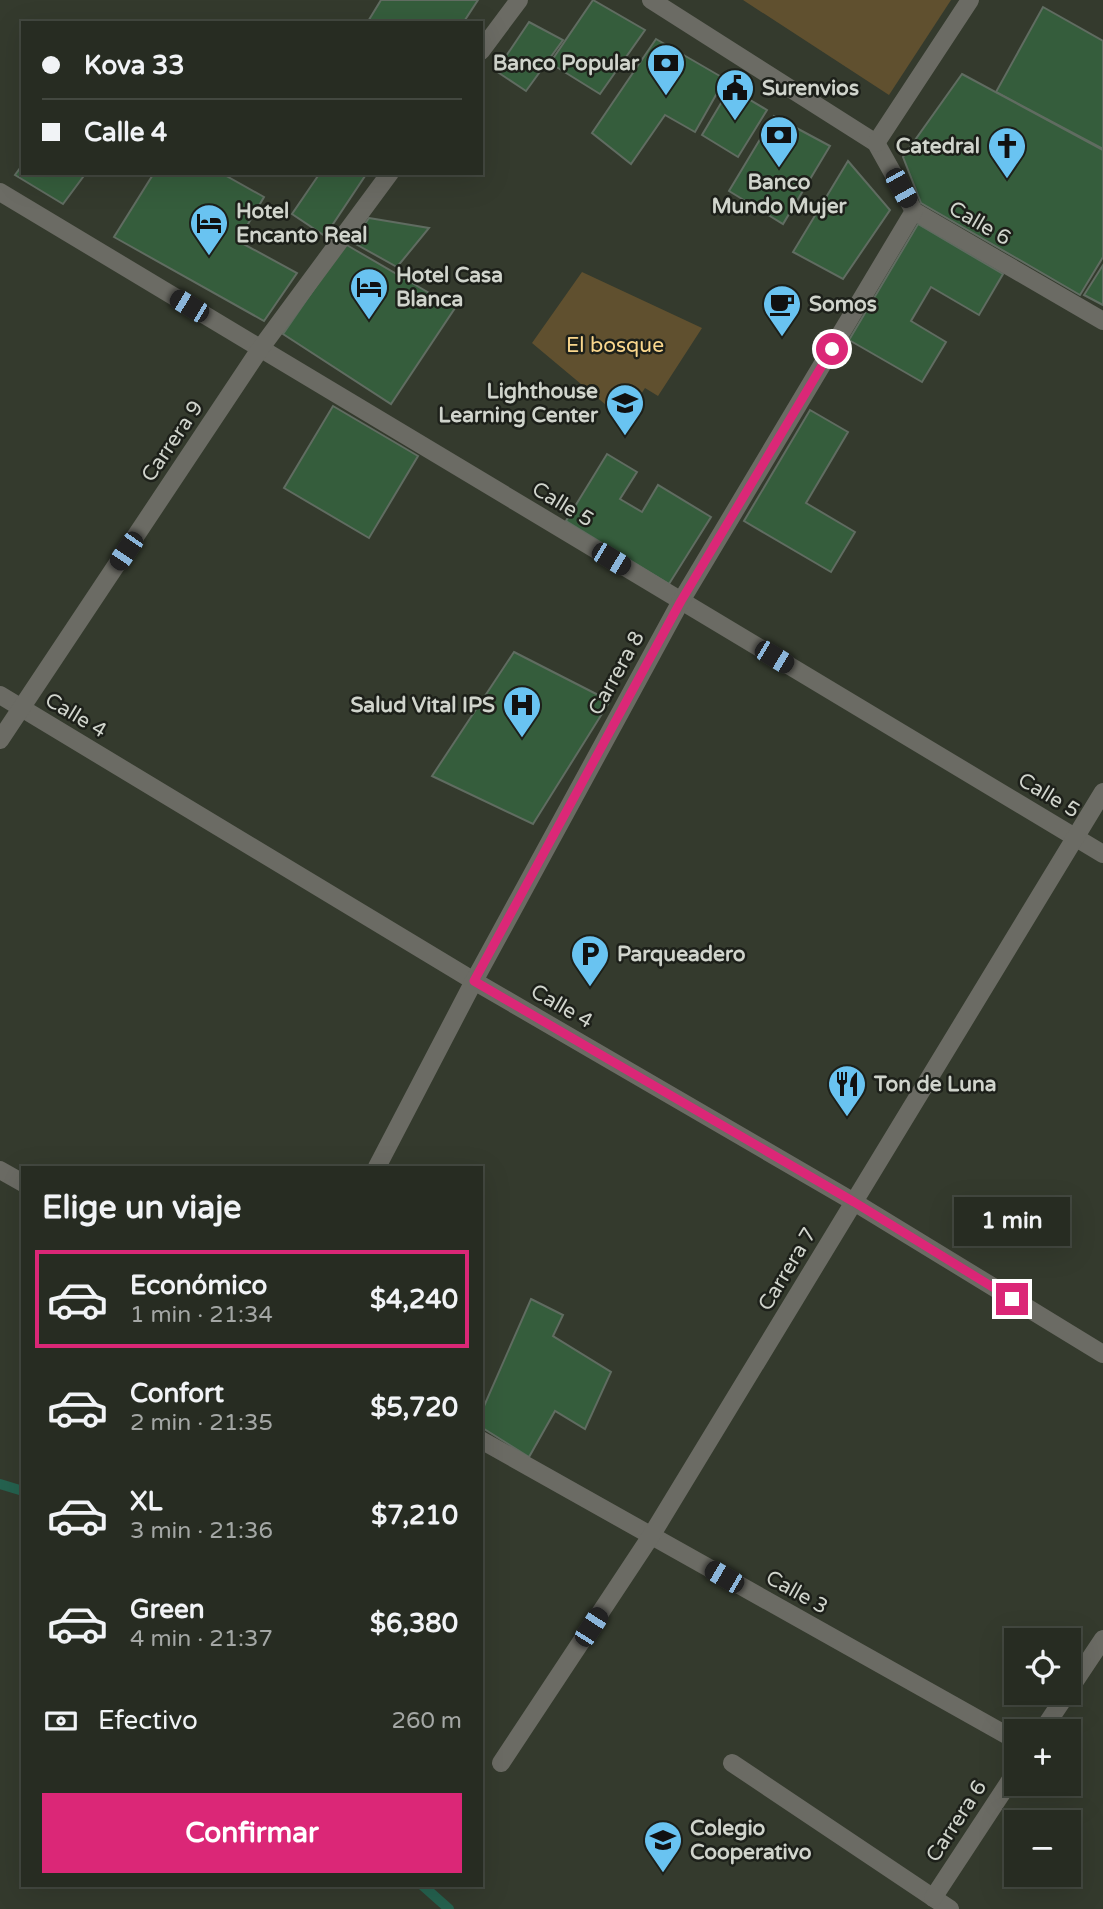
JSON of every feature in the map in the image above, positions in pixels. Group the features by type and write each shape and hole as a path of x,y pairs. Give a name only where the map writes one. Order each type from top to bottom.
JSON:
{"street":[{"path":"483,48 519,0"},
{"name":"Calle 6","path":"651,0 876,143 914,211 1103,321"},
{"path":"876,143 970,0"},
{"name":"Carrera 9","path":"0,740 260,349 389,175"},
{"name":"Calle 5","path":"0,192 1103,854"},
{"name":"Carrera 8","path":"378,1166 474,981 681,601 914,211"},
{"name":"Calle 4","path":"0,695 474,981 854,1202 1103,1354"},
{"name":"Carrera 7","path":"501,1763 651,1536 1103,792"},
{"path":"0,1170 21,1182"},
{"name":"Calle 3","path":"483,1441 1004,1734"},
{"path":"1081,1674 1100,1648"},
{"path":"732,1763 950,1909"},
{"name":"Carrera 6","path":"933,1898 1004,1790"}],"green space":[{"path":"743,0 951,0 889,95"},
{"name":"El bosque","path":"582,272 702,328 658,396 645,388 624,420 532,343"}],"building":[{"path":"381,0 478,0 464,21 368,21"},
{"path":"593,0 645,30 600,94 550,63"},
{"path":"1043,7 1103,41 1103,149 996,92"},
{"path":"529,22 563,40 526,91 496,71"},
{"name":"Banco Popular","path":"656,39 725,79 695,132 665,115 631,164 592,133"},
{"name":"Catedral","path":"962,74 1103,150 1103,257 1080,295 921,203 903,157"},
{"name":"Surenvios","path":"730,88 767,110 738,157 702,135"},
{"name":"Banco Mundo Mujer","path":"774,116 830,146 783,224 729,191"},
{"path":"848,161 890,210 843,279 793,252"},
{"path":"21,167 21,175 85,175 63,204 15,175"},
{"name":"Hotel Encanto Real","path":"153,175 225,175 264,197 238,241 297,273 264,321 114,237"},
{"path":"319,175 365,176 325,236 292,214"},
{"path":"369,218 429,228 397,267 352,242"},
{"path":"918,224 1003,274 979,315 931,287 911,321 946,342 922,382 849,340"},
{"name":"Hotel Casa Blanca","path":"345,244 455,308 391,404 283,334"},
{"path":"1103,265 1103,305 1084,295"},
{"path":"333,406 418,456 369,538 284,488"},
{"path":"810,410 848,432 806,503 855,532 831,572 744,521"},
{"name":"Lighthouse Learning Center","path":"607,454 637,472 620,499 642,512 658,485 711,517 669,584 566,521"},
{"name":"Salud Vital IPS","path":"514,652 610,701 533,824 432,776"},
{"path":"531,1299 563,1315 553,1336 611,1372 585,1429 555,1411 529,1457 483,1428 483,1408"}],"waterway":[{"path":"0,1484 21,1490"},
{"path":"424,1887 449,1909"}],"place":[{"name":"Banco Popular","path":"666,97"},
{"name":"Surenvios","path":"735,122"},
{"name":"Banco Mundo Mujer","path":"779,169"},
{"name":"Catedral","path":"1007,180"},
{"name":"Hotel Encanto Real","path":"209,257"},
{"name":"Hotel Casa Blanca","path":"369,321"},
{"name":"Somos","path":"782,338"},
{"name":"Lighthouse Learning Center","path":"625,437"},
{"name":"Salud Vital IPS","path":"522,739"},
{"name":"Parqueadero","path":"590,988"},
{"name":"Ton de Luna","path":"847,1118"},
{"name":"Colegio Cooperativo","path":"663,1874"}],"route":[{"path":"832,349 681,601 474,981 854,1202 1012,1299"}]}
